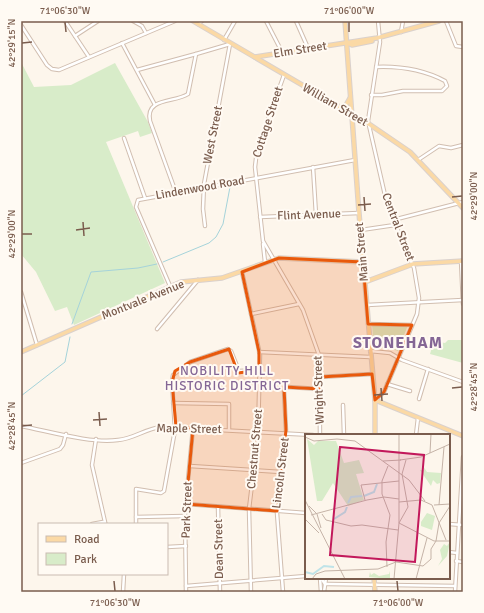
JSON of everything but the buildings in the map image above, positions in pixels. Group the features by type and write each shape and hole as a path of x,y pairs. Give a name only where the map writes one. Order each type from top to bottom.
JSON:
{"main road":[{"name":"William Street","path":"193,21 284,76 367,123 418,160 463,208"},
{"name":"Main Street","path":"345,21 370,357 375,400 375,434"},
{"name":"Elm Street","path":"254,57 378,38 439,21"},
{"path":"340,107 346,105 350,97"},
{"path":"352,127 356,122 367,123"},
{"name":"Montvale Avenue","path":"21,352 181,282 221,278 242,272 273,259 285,258 363,262"},
{"path":"365,282 413,264 462,261"},
{"path":"375,400 463,436"},
{"path":"374,579 374,592"}],"street":[{"path":"65,21 89,57"},
{"path":"75,36 98,21"},
{"path":"133,21 142,26 146,33"},
{"path":"21,26 46,63 52,69 64,69 175,21"},
{"path":"198,24 202,21"},
{"path":"224,40 235,21"},
{"path":"266,21 282,52"},
{"path":"296,21 308,48"},
{"name":"Central Street","path":"375,400 384,392 388,384 412,325 419,303 413,264 393,220 381,183 367,123 376,67 378,21"},
{"path":"401,32 403,21"},
{"path":"446,21 456,46 463,47"},
{"path":"122,43 155,104"},
{"path":"137,70 230,44"},
{"name":"West Street","path":"206,226 203,212 204,188 230,44"},
{"path":"176,193 150,121 150,112 155,104 188,94 196,54"},
{"path":"371,95 402,92 442,91 447,86 445,81 424,72 400,68 376,67"},
{"name":"Cottage Street","path":"265,262 256,178 256,154 284,76"},
{"path":"124,138 145,198"},
{"path":"418,160 440,146 451,148 463,144"},
{"name":"Lindenwood Road","path":"170,286 136,206 138,200 355,160"},
{"path":"313,167 316,215"},
{"path":"393,220 463,202"},
{"name":"Flint Avenue","path":"260,217 359,213"},
{"path":"360,230 395,225"},
{"name":"Cottage Street","path":"263,241 273,259"},
{"name":"Wright Street","path":"273,259 300,304 310,326 319,355 320,434"},
{"path":"462,261 463,304"},
{"name":"Chestnut Street","path":"242,272 259,352 258,432 249,509 251,592"},
{"path":"157,329 198,280"},
{"path":"21,292 37,345"},
{"path":"367,305 463,300"},
{"path":"251,314 300,304"},
{"path":"368,324 412,325"},
{"path":"136,523 136,488 162,493 176,427 172,380 174,374 183,365 228,349 231,351 239,371 259,370"},
{"path":"370,351 385,351 399,358 463,382"},
{"path":"259,352 370,357"},
{"path":"419,399 428,369"},
{"path":"320,377 372,374"},
{"path":"388,384 410,391"},
{"name":"Lincoln Street","path":"283,592 277,511 286,434 285,388 320,389"},
{"path":"173,402 229,404 229,430"},
{"path":"343,405 344,434"},
{"path":"416,434 418,418"},
{"name":"Maple Street","path":"21,426 96,439 118,440 153,428 176,427 305,435"},
{"name":"Park Street","path":"186,592 185,516 194,428"},
{"path":"21,463 60,449 64,445 66,434"},
{"path":"96,439 92,465 106,523"},
{"path":"455,592 463,457"},
{"path":"190,466 281,472"},
{"path":"186,504 305,514"},
{"name":"Dean Street","path":"218,506 220,592"},
{"path":"136,517 185,516"},
{"path":"450,524 463,525"},
{"path":"168,547 186,546"},
{"path":"450,552 457,552"},
{"path":"456,561 463,562"},
{"path":"123,592 124,575"},
{"path":"186,586 305,576"},
{"path":"320,579 322,592"},
{"path":"321,579 325,584 455,586"},
{"path":"322,592 326,579"}],"highlighted area":[{"path":"279,258 363,262 368,324 412,325 384,392 375,400 372,374 320,377 320,389 284,387 286,430 277,511 186,504 193,428 176,427 172,382 175,371 190,362 229,349 238,373 259,370 259,352 242,272"}],"green space":[{"path":"21,62 34,87 71,85 115,63 148,122 152,133 140,137 138,131 106,142 165,283 74,325 67,307 55,311 36,272 21,254"},
{"path":"372,325 408,325 398,351 389,348 374,347"},
{"path":"448,340 462,340 463,363 430,354 434,341 445,343"}],"waterway":[{"path":"163,262 209,243 216,237 223,224 230,187"},
{"path":"72,324 91,272 138,268 157,264"},
{"path":"21,396 65,362 70,337"}],"district":[{"name":"STONEHAM","path":"398,343"},
{"name":"NOBILITY HILL HISTORIC DISTRICT","path":"227,378"}]}
